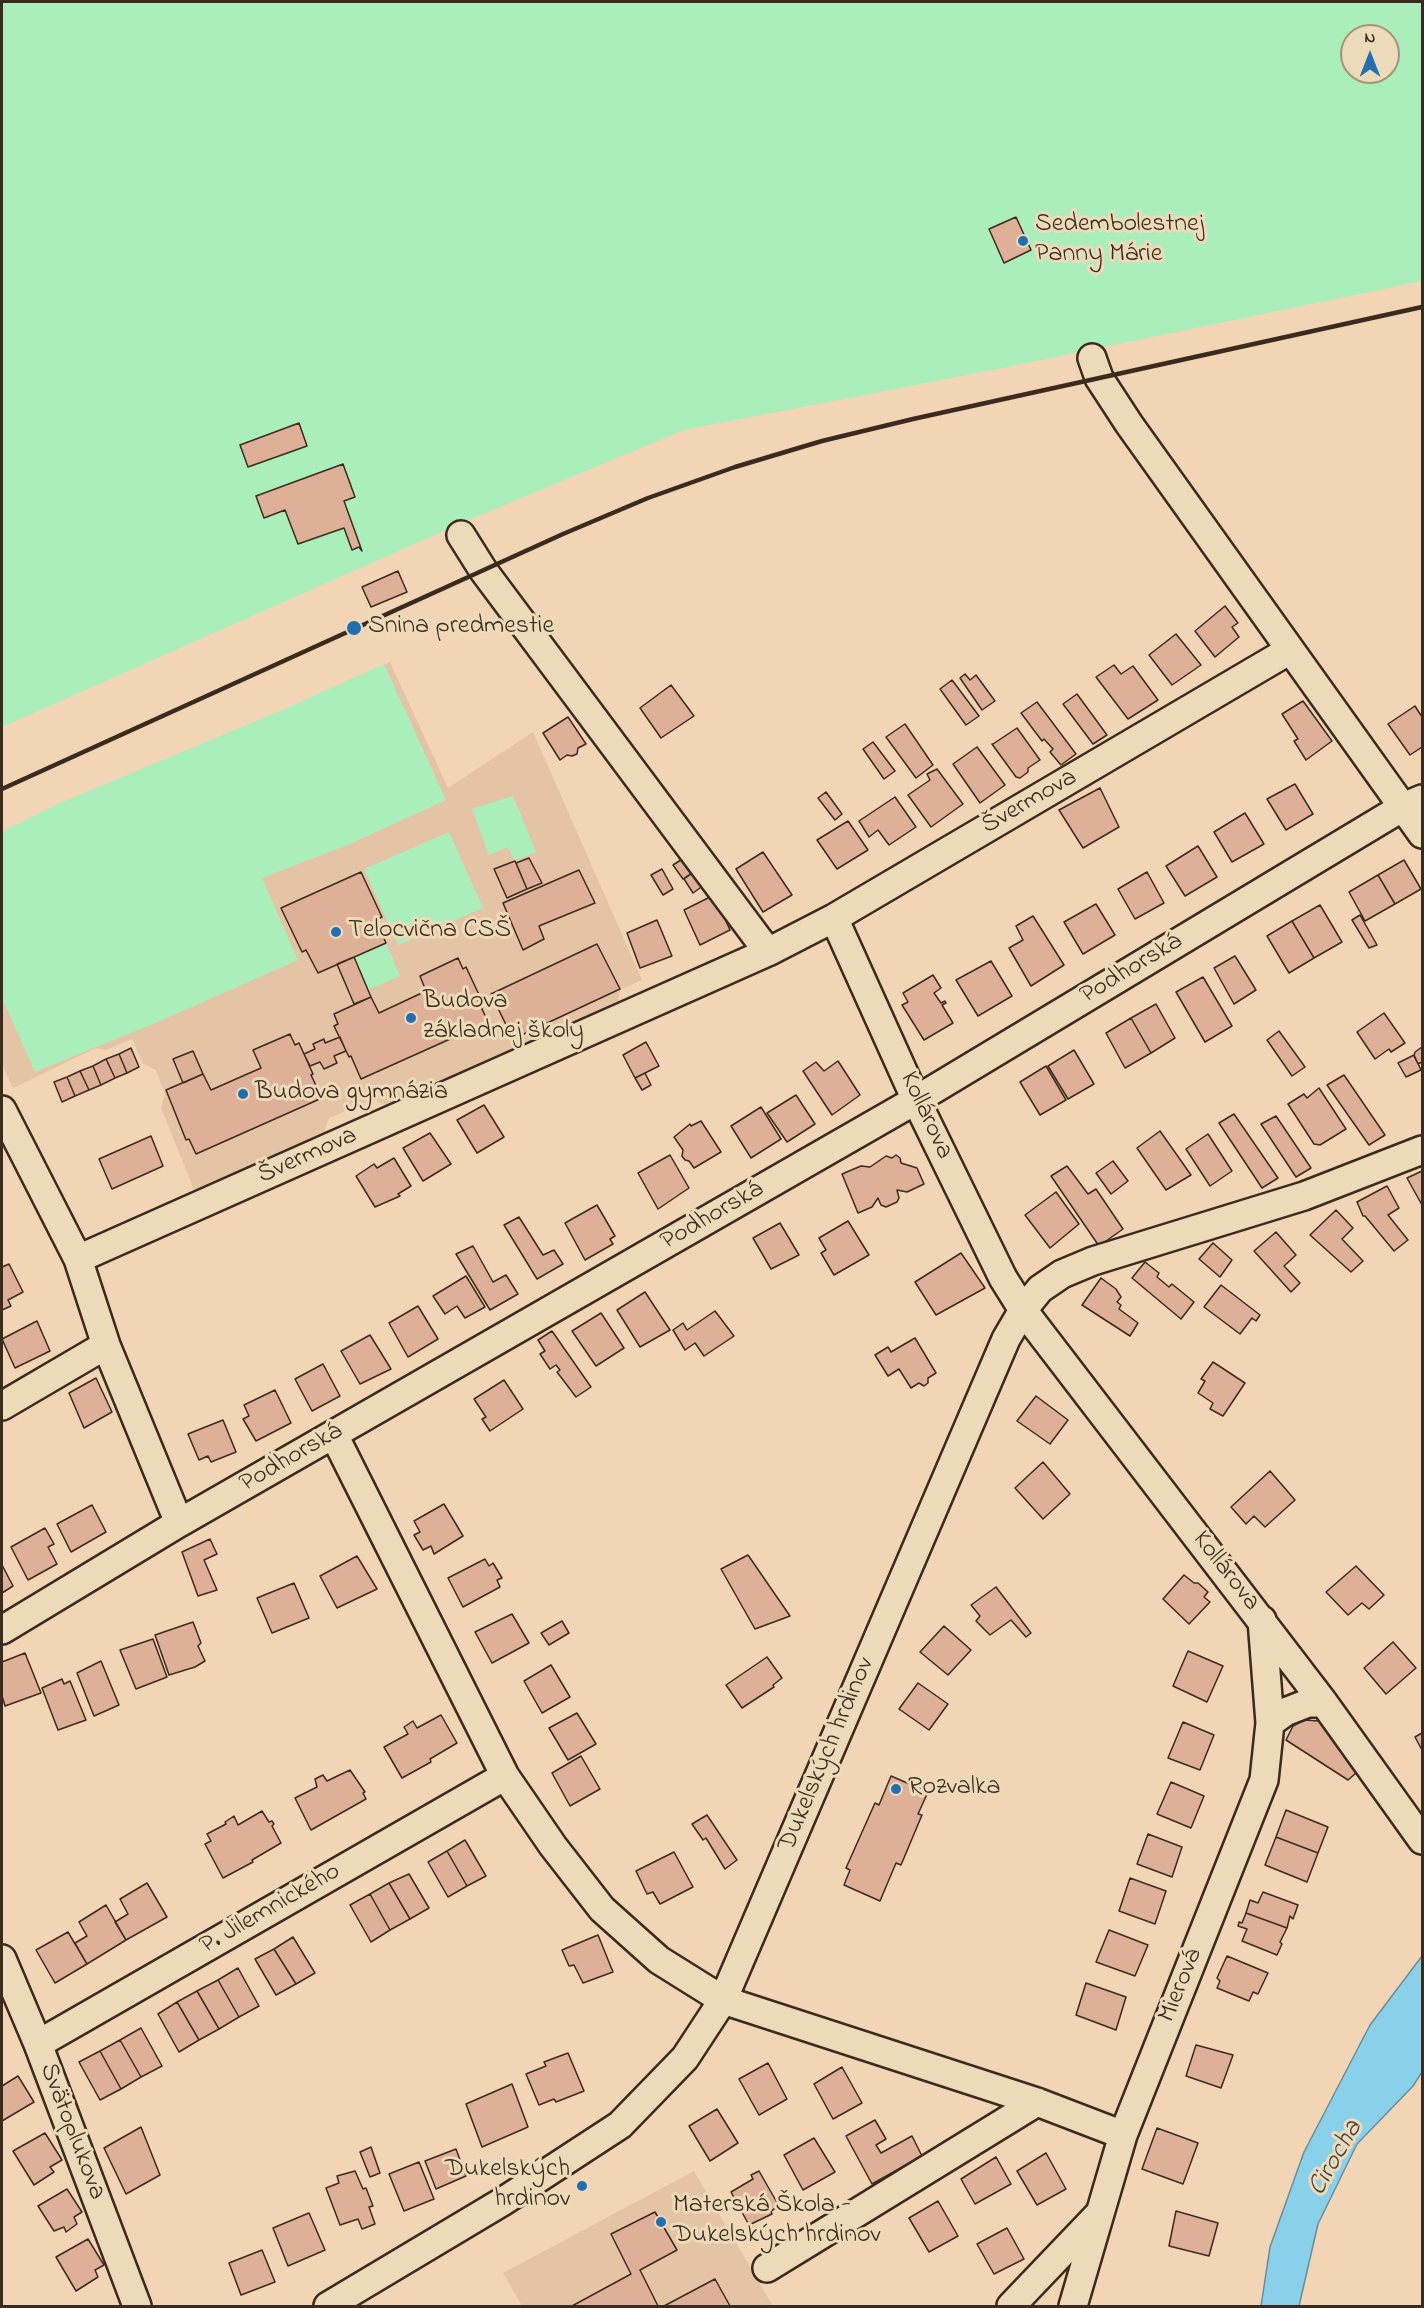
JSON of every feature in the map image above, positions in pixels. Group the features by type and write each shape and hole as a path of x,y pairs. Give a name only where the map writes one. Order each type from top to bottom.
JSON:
{"street":[{"path":"1092,358 1099,378 1129,424 1290,650 1413,803 1422,834"},
{"path":"461,535 483,570 768,952"},
{"name":"Švermova","path":"78,1259 768,952 834,918 1290,650"},
{"name":"Podhorská","path":"2,1630 179,1523 916,1100 1413,803"},
{"name":"Kollárova","path":"834,918 916,1100 1003,1278 1023,1310 1262,1620 1421,1836"},
{"path":"2,1110 78,1259 106,1345 179,1523"},
{"path":"1023,1310 1040,1290 1062,1274 1093,1261 1304,1196 1422,1150"},
{"name":"Dukelských hrdinov","path":"328,2307 502,2202 620,2125 685,2058 723,2000 1006,1339 1023,1310"},
{"path":"2,1406 106,1345"},
{"path":"334,1435 505,1776 553,1846 602,1909 659,1960 723,2000 1037,2102 1123,2135"},
{"name":"Mierová","path":"1073,2307 1123,2135 1264,1780 1270,1723 1262,1620"},
{"path":"1270,1723 1285,1712 1308,1702 1324,1703"},
{"name":"P. Jilemnického","path":"38,2044 505,1776"},
{"name":"Svätoplukova","path":"2,1959 38,2044 137,2307"},
{"path":"767,2268 1037,2102"},
{"path":"1011,2307 1100,2214"}],"shaded area":[{"path":"390,662 448,788 533,732 642,980 620,990 618,1001 386,1105 373,1100 329,1118 324,1133 195,1192 161,1108 165,1094 156,1070 143,1064 132,1039 106,1050 96,1048 13,1088 2,1064 2,834 286,711"},
{"name":"Materská Škola - Dukelských hrdinov","path":"694,2171 773,2306 522,2306 503,2273"}],"green space":[{"path":"2,2 1422,2 1422,281 1003,368 684,430 464,522 2,727"},
{"path":"384,664 446,800 350,844 262,878 298,960 160,1021 35,1072 2,998 2,832 60,803 287,708"},
{"path":"513,796 536,852 515,861 508,847 489,855 472,809"},
{"path":"449,832 483,908 398,945 364,869"},
{"path":"386,943 400,976 368,990 354,957"}],"water":[{"name":"Cirocha","path":"1422,1956 1422,2072 1413,2086 1357,2144 1318,2224 1299,2306 1261,2306 1270,2247 1304,2152 1370,2025"}],"building":[{"name":"Sedembolestnej Panny Márie","path":"1016,217 1031,250 1004,263 989,229"},
{"path":"299,423 307,446 248,467 240,445"},
{"path":"343,464 355,497 344,501 362,551 359,547 352,550 344,528 298,544 285,510 264,518 256,496"},
{"path":"398,571 407,592 371,607 362,587"},
{"path":"1225,606 1238,623 1232,627 1239,637 1215,657 1195,631"},
{"path":"1176,634 1201,665 1172,685 1149,655"},
{"path":"1114,665 1121,674 1133,666 1158,700 1128,719 1096,677"},
{"path":"965,674 970,680 976,675 995,701 982,710 960,678"},
{"path":"952,680 979,716 966,725 940,689"},
{"path":"671,685 694,716 661,738 640,708"},
{"path":"1077,694 1107,735 1093,744 1063,704"},
{"path":"1303,701 1332,741 1306,760 1294,741 1298,739 1282,714"},
{"path":"1037,702 1076,754 1061,765 1050,752 1053,749 1044,739 1042,741 1021,713"},
{"path":"1415,706 1422,717 1422,747 1410,755 1388,724"},
{"path":"568,717 586,744 578,748 577,754 567,755 560,760 543,733"},
{"path":"905,724 933,765 916,778 886,737"},
{"path":"1017,728 1040,760 1028,768 1028,772 1020,778 1016,777 992,744"},
{"path":"873,742 895,771 884,779 863,749"},
{"path":"977,747 1005,785 980,803 953,764"},
{"path":"937,769 963,804 931,827 908,795 930,780 927,774"},
{"path":"1295,784 1313,814 1286,830 1267,799"},
{"path":"1100,788 1119,827 1083,848 1059,810"},
{"path":"826,792 842,814 835,820 818,798"},
{"path":"895,797 916,827 889,845 878,830 869,837 859,821"},
{"path":"1245,813 1264,844 1232,862 1214,832"},
{"path":"848,821 868,850 837,869 817,840"},
{"path":"1198,846 1217,877 1185,896 1166,866"},
{"path":"763,852 792,895 763,912 736,869"},
{"path":"687,856 696,870 683,879 673,865"},
{"path":"529,858 542,883 527,889 516,863"},
{"path":"1404,860 1421,889 1395,904 1378,875"},
{"path":"515,861 527,889 507,898 494,869"},
{"path":"662,869 673,889 663,895 651,875"},
{"path":"579,870 595,903 539,926 544,939 523,950 503,903"},
{"path":"697,870 707,883 693,893 684,879"},
{"name":"Telocvična CSŠ","path":"361,872 382,917 376,920 386,943 318,973 306,950 302,952 281,908"},
{"path":"1147,872 1164,903 1135,919 1118,889"},
{"path":"1378,875 1395,904 1365,921 1349,892"},
{"path":"714,895 730,930 700,945 684,910"},
{"path":"1096,904 1115,935 1083,954 1064,922"},
{"path":"1320,905 1342,942 1314,958 1292,921"},
{"path":"1360,915 1377,945 1369,948 1352,920"},
{"path":"1033,916 1064,965 1031,986 1009,948 1023,940 1016,926"},
{"path":"657,920 672,956 640,968 627,933"},
{"path":"1292,921 1314,958 1289,973 1267,936"},
{"path":"597,944 620,989 513,1039 491,994"},
{"path":"1235,956 1256,990 1234,1004 1214,968"},
{"path":"354,957 371,997 354,1004 337,964"},
{"name":"Budova základnej školy","path":"458,958 463,969 466,967 481,999 478,1000 488,1022 361,1079 334,1026 338,1024 334,1014 371,997 379,1013 426,991 420,976"},
{"path":"991,961 1012,996 978,1016 956,980"},
{"path":"933,975 941,988 934,993 941,1003 945,1001 946,1003 942,1005 953,1023 924,1040 902,1005 908,1002 903,993"},
{"path":"1203,977 1232,1026 1205,1042 1176,992"},
{"path":"1156,1004 1175,1038 1151,1053 1131,1018"},
{"path":"1384,1013 1405,1043 1391,1052 1389,1049 1375,1059 1357,1032"},
{"path":"1131,1018 1151,1053 1125,1068 1106,1033"},
{"path":"1279,1031 1305,1067 1292,1076 1267,1040"},
{"name":"Budova gymnázia","path":"290,1034 295,1045 299,1043 322,1098 196,1154 189,1139 186,1140 166,1090 203,1074 211,1090 261,1068 253,1050"},
{"path":"340,1037 346,1051 334,1056 337,1063 324,1069 320,1062 310,1066 304,1054 315,1049 313,1044 324,1039 325,1043"},
{"path":"646,1042 659,1066 635,1078 623,1055"},
{"path":"1422,1047 1422,1062 1418,1064 1414,1056 1415,1052"},
{"path":"131,1048 139,1067 127,1073 119,1054"},
{"path":"1074,1050 1094,1084 1068,1099 1048,1066"},
{"path":"193,1051 203,1074 183,1083 173,1059"},
{"path":"119,1054 127,1073 115,1078 106,1059"},
{"path":"1414,1055 1421,1070 1406,1077 1398,1063"},
{"path":"106,1059 115,1078 101,1085 93,1066"},
{"path":"838,1061 860,1095 832,1115 803,1071 816,1062 824,1071"},
{"path":"93,1066 101,1085 89,1090 80,1071"},
{"path":"1046,1066 1066,1100 1040,1115 1020,1082"},
{"path":"80,1071 89,1090 75,1096 67,1077"},
{"path":"645,1073 651,1085 642,1090 635,1078"},
{"path":"1344,1075 1385,1135 1369,1145 1327,1085"},
{"path":"67,1077 75,1096 62,1102 54,1082"},
{"path":"1319,1088 1346,1129 1320,1145 1314,1144 1288,1104 1304,1094 1307,1098"},
{"path":"796,1095 815,1124 787,1142 767,1113"},
{"path":"484,1105 504,1137 477,1153 457,1120"},
{"path":"761,1107 781,1139 751,1158 731,1126"},
{"path":"1234,1114 1278,1178 1262,1188 1219,1123"},
{"path":"1276,1116 1311,1168 1296,1177 1261,1124"},
{"path":"701,1121 721,1152 694,1168 682,1156 683,1150 674,1137 690,1124 691,1126"},
{"path":"1160,1131 1191,1175 1166,1190 1137,1148"},
{"path":"430,1133 451,1164 423,1181 403,1148"},
{"path":"1208,1134 1232,1171 1210,1186 1186,1149"},
{"path":"151,1136 163,1166 112,1189 99,1159"},
{"path":"670,1155 689,1188 658,1209 638,1173"},
{"path":"896,1155 900,1158 901,1163 917,1168 924,1184 907,1192 897,1190 899,1198 897,1202 886,1207 881,1205 878,1198 872,1207 858,1213 842,1174 861,1166 870,1167 886,1156 892,1158"},
{"path":"394,1158 411,1186 398,1194 400,1196 375,1207 356,1176 374,1164 377,1168"},
{"path":"1113,1161 1128,1181 1111,1194 1096,1173"},
{"path":"1067,1166 1088,1194 1096,1189 1123,1229 1099,1246 1051,1176"},
{"path":"1422,1171 1422,1205 1407,1178"},
{"path":"1387,1186 1399,1208 1388,1215 1408,1240 1394,1251 1363,1216 1357,1202"},
{"path":"1056,1192 1079,1224 1050,1248 1025,1215"},
{"path":"597,1205 615,1236 610,1239 613,1244 585,1260 565,1223"},
{"path":"1336,1210 1353,1228 1342,1239 1363,1261 1351,1272 1310,1235"},
{"path":"519,1217 543,1255 554,1250 563,1264 537,1279 504,1225"},
{"path":"848,1221 869,1255 834,1275 821,1253 826,1250 819,1238"},
{"path":"780,1223 799,1255 771,1269 753,1238"},
{"path":"1276,1232 1296,1255 1284,1266 1300,1283 1291,1292 1254,1251"},
{"path":"1213,1243 1232,1260 1220,1277 1199,1259"},
{"path":"473,1246 493,1282 506,1275 518,1294 490,1310 456,1254"},
{"path":"961,1253 985,1288 936,1315 915,1282"},
{"path":"1145,1262 1159,1273 1157,1277 1169,1287 1172,1284 1194,1302 1181,1319 1132,1278"},
{"path":"9,1264 23,1292 8,1300 11,1306 2,1310 2,1267"},
{"path":"466,1276 485,1307 465,1318 457,1306 445,1314 433,1296"},
{"path":"1101,1278 1116,1289 1121,1297 1117,1302 1121,1305 1119,1309 1138,1323 1130,1336 1082,1305"},
{"path":"1221,1285 1260,1315 1256,1321 1252,1318 1240,1334 1204,1307"},
{"path":"645,1292 670,1330 640,1347 617,1310"},
{"path":"418,1306 438,1339 408,1357 389,1323"},
{"path":"715,1311 734,1336 704,1356 695,1343 685,1350 673,1330 683,1323 687,1330"},
{"path":"601,1313 624,1348 596,1366 572,1331"},
{"path":"37,1321 50,1351 15,1368 2,1339"},
{"path":"552,1331 591,1387 576,1397 557,1372 560,1370 556,1365 550,1369 540,1354 545,1351 538,1340"},
{"path":"370,1335 391,1369 360,1384 341,1351"},
{"path":"915,1338 936,1373 928,1378 928,1383 924,1386 919,1383 911,1388 899,1369 888,1376 875,1355 888,1347 891,1352"},
{"path":"1213,1362 1245,1383 1223,1416 1210,1409 1213,1403 1198,1393 1205,1381 1201,1379"},
{"path":"323,1364 340,1396 312,1411 295,1379"},
{"path":"96,1378 112,1412 84,1428 69,1393"},
{"path":"504,1380 523,1409 490,1431 482,1419 486,1417 474,1399"},
{"path":"275,1390 291,1423 256,1441 243,1419 249,1416 244,1405"},
{"path":"1036,1396 1068,1420 1050,1444 1017,1421"},
{"path":"223,1420 236,1452 211,1462 208,1456 199,1460 188,1434"},
{"path":"1043,1462 1070,1494 1043,1519 1015,1488"},
{"path":"1270,1471 1295,1500 1265,1527 1254,1516 1246,1524 1231,1507"},
{"path":"444,1504 463,1536 434,1554 431,1546 423,1550 414,1535 420,1532 414,1521"},
{"path":"92,1505 106,1532 71,1552 57,1524"},
{"path":"45,1528 54,1544 48,1547 57,1564 28,1580 11,1547"},
{"path":"210,1539 217,1554 204,1560 217,1590 198,1596 182,1552"},
{"path":"748,1555 790,1616 755,1629 721,1569"},
{"path":"357,1556 377,1589 337,1608 320,1576"},
{"path":"485,1559 489,1566 493,1563 502,1578 497,1580 500,1587 463,1607 448,1578"},
{"path":"2,1565 13,1586 2,1593"},
{"path":"1356,1566 1384,1595 1369,1609 1362,1603 1348,1615 1326,1592"},
{"path":"1184,1575 1208,1592 1204,1597 1210,1602 1189,1624 1163,1599"},
{"path":"294,1583 309,1618 272,1633 257,1598"},
{"path":"996,1587 1031,1633 1026,1637 1011,1620 990,1635 976,1621 980,1616 971,1605"},
{"path":"512,1614 529,1643 492,1663 475,1632"},
{"path":"562,1621 569,1633 549,1645 541,1633"},
{"path":"193,1622 201,1643 198,1646 205,1661 195,1667 169,1675 155,1635"},
{"path":"944,1626 971,1650 948,1675 920,1652"},
{"path":"153,1639 167,1677 136,1689 120,1650"},
{"path":"1393,1642 1416,1668 1386,1694 1364,1668"},
{"path":"1188,1651 1223,1666 1207,1702 1173,1686"},
{"path":"25,1653 41,1693 5,1706 2,1696 2,1662"},
{"path":"767,1657 782,1678 773,1685 774,1687 742,1708 726,1685"},
{"path":"101,1661 119,1705 94,1716 77,1673"},
{"path":"551,1665 570,1697 542,1713 524,1681"},
{"path":"62,1679 64,1684 70,1681 86,1720 58,1730 42,1688"},
{"path":"918,1683 948,1704 929,1730 899,1709"},
{"path":"577,1713 596,1744 568,1760 549,1728"},
{"path":"441,1715 457,1743 430,1759 431,1762 402,1778 384,1747 408,1734 404,1727 413,1721 417,1728"},
{"path":"1304,1720 1319,1721 1331,1736 1356,1773 1348,1780 1286,1740 1293,1726"},
{"path":"1183,1722 1214,1735 1200,1770 1168,1758"},
{"path":"1422,1733 1422,1750 1415,1737"},
{"path":"581,1756 600,1789 570,1806 552,1773"},
{"path":"350,1770 365,1792 363,1793 366,1799 311,1830 295,1798 317,1787 315,1779 323,1775 327,1781"},
{"path":"891,1776 928,1792 918,1814 922,1815 901,1865 896,1863 880,1901 844,1885 850,1870 846,1868 875,1803 879,1805"},
{"path":"1171,1782 1204,1796 1191,1828 1157,1814"},
{"path":"1286,1810 1328,1827 1318,1853 1276,1837"},
{"path":"262,1811 269,1822 272,1821 274,1824 272,1826 281,1843 252,1860 253,1862 223,1878 205,1844 211,1841 207,1834 226,1824 225,1822 234,1816 238,1825"},
{"path":"707,1815 737,1860 725,1869 706,1838 703,1840 692,1824"},
{"path":"1148,1834 1182,1847 1172,1877 1137,1864"},
{"path":"1276,1837 1318,1853 1307,1882 1265,1865"},
{"path":"465,1840 486,1876 467,1886 447,1851"},
{"path":"447,1851 467,1886 448,1897 428,1862"},
{"path":"674,1852 693,1887 660,1904 653,1892 647,1894 636,1871"},
{"path":"409,1874 429,1908 410,1919 389,1883"},
{"path":"1130,1878 1166,1891 1155,1924 1119,1911"},
{"path":"147,1883 167,1917 126,1940 115,1922 128,1914 120,1899"},
{"path":"389,1883 410,1919 390,1930 370,1894"},
{"path":"1263,1892 1298,1905 1293,1919 1290,1916 1287,1928 1246,1913 1250,1900 1258,1903"},
{"path":"370,1894 390,1930 371,1942 350,1905"},
{"path":"106,1905 126,1940 87,1964 75,1943 87,1936 79,1922"},
{"path":"1246,1913 1287,1928 1277,1955 1242,1941 1247,1929 1238,1926 1239,1922 1242,1923"},
{"path":"1109,1930 1148,1945 1135,1976 1096,1962"},
{"path":"68,1932 87,1964 55,1983 36,1950"},
{"path":"598,1935 613,1972 583,1983 574,1965 569,1966 562,1950"},
{"path":"293,1937 315,1973 296,1984 274,1949"},
{"path":"274,1949 296,1984 276,1995 255,1959"},
{"path":"1227,1956 1268,1973 1258,1994 1253,1992 1249,2001 1217,1988 1220,1981 1217,1978"},
{"path":"238,1968 259,2006 239,2017 218,1980"},
{"path":"218,1980 239,2017 219,2029 197,1991"},
{"path":"1086,1983 1126,1997 1116,2030 1076,2015"},
{"path":"197,1991 219,2029 199,2040 177,2002"},
{"path":"177,2002 199,2040 179,2052 158,2014"},
{"path":"141,2028 162,2066 141,2077 120,2040"},
{"path":"120,2040 141,2077 121,2089 100,2051"},
{"path":"1196,2045 1233,2055 1221,2088 1186,2076"},
{"path":"100,2051 121,2089 100,2100 79,2062"},
{"path":"568,2053 584,2091 556,2102 554,2099 539,2105 526,2074 546,2066 544,2062"},
{"path":"768,2063 787,2099 759,2115 739,2079"},
{"path":"842,2067 862,2103 833,2119 814,2084"},
{"path":"18,2076 34,2102 2,2121 2,2086"},
{"path":"512,2084 528,2127 482,2147 466,2104"},
{"path":"717,2109 738,2143 710,2161 689,2126"},
{"path":"875,2120 886,2139 876,2145 881,2153 912,2136 922,2156 872,2184 846,2136"},
{"path":"141,2127 160,2175 126,2194 104,2148"},
{"path":"1157,2128 1198,2143 1183,2184 1142,2169"},
{"path":"45,2133 62,2160 50,2167 54,2172 34,2185 13,2151"},
{"path":"814,2138 835,2172 803,2190 784,2155"},
{"path":"371,2147 380,2173 370,2177 360,2152"},
{"path":"456,2149 466,2176 436,2189 425,2161"},
{"path":"1046,2153 1066,2189 1037,2205 1017,2171"},
{"path":"996,2157 1011,2184 975,2204 961,2179"},
{"path":"419,2162 434,2199 404,2211 389,2174"},
{"path":"355,2171 363,2189 366,2188 373,2206 369,2207 375,2224 362,2229 358,2219 340,2225 326,2188 339,2183 337,2176"},
{"path":"759,2171 779,2206 771,2211 772,2214 749,2225 731,2192 753,2179 751,2175"},
{"path":"67,2189 82,2212 74,2217 77,2224 66,2232 64,2227 54,2231 38,2206"},
{"path":"938,2201 958,2236 929,2252 909,2218"},
{"path":"1176,2211 1218,2223 1209,2256 1169,2246"},
{"path":"655,2212 677,2250 640,2270 658,2306 572,2306 631,2274 611,2234"},
{"path":"309,2213 325,2250 288,2266 273,2228"},
{"path":"1007,2228 1024,2259 994,2274 977,2244"},
{"path":"88,2239 104,2265 95,2270 98,2277 76,2291 56,2257"},
{"path":"262,2250 275,2282 241,2295 229,2263"},
{"path":"715,2279 730,2306 664,2306"}],"railway":[{"path":"2,789 563,534 648,498 735,467 822,441 913,419 1422,307"}],"place":[{"name":"Sedembolestnej Panny Márie","path":"1023,241"},
{"name":"Snina predmestie","path":"354,628"},
{"name":"Telocvična CSŠ","path":"336,932"},
{"name":"Budova základnej školy","path":"411,1018"},
{"name":"Budova gymnázia","path":"243,1094"},
{"name":"Rozvalka","path":"896,1789"},
{"name":"Dukelských hrdinov","path":"582,2186"},
{"name":"Materská Škola - Dukelských hrdinov","path":"661,2222"}]}
